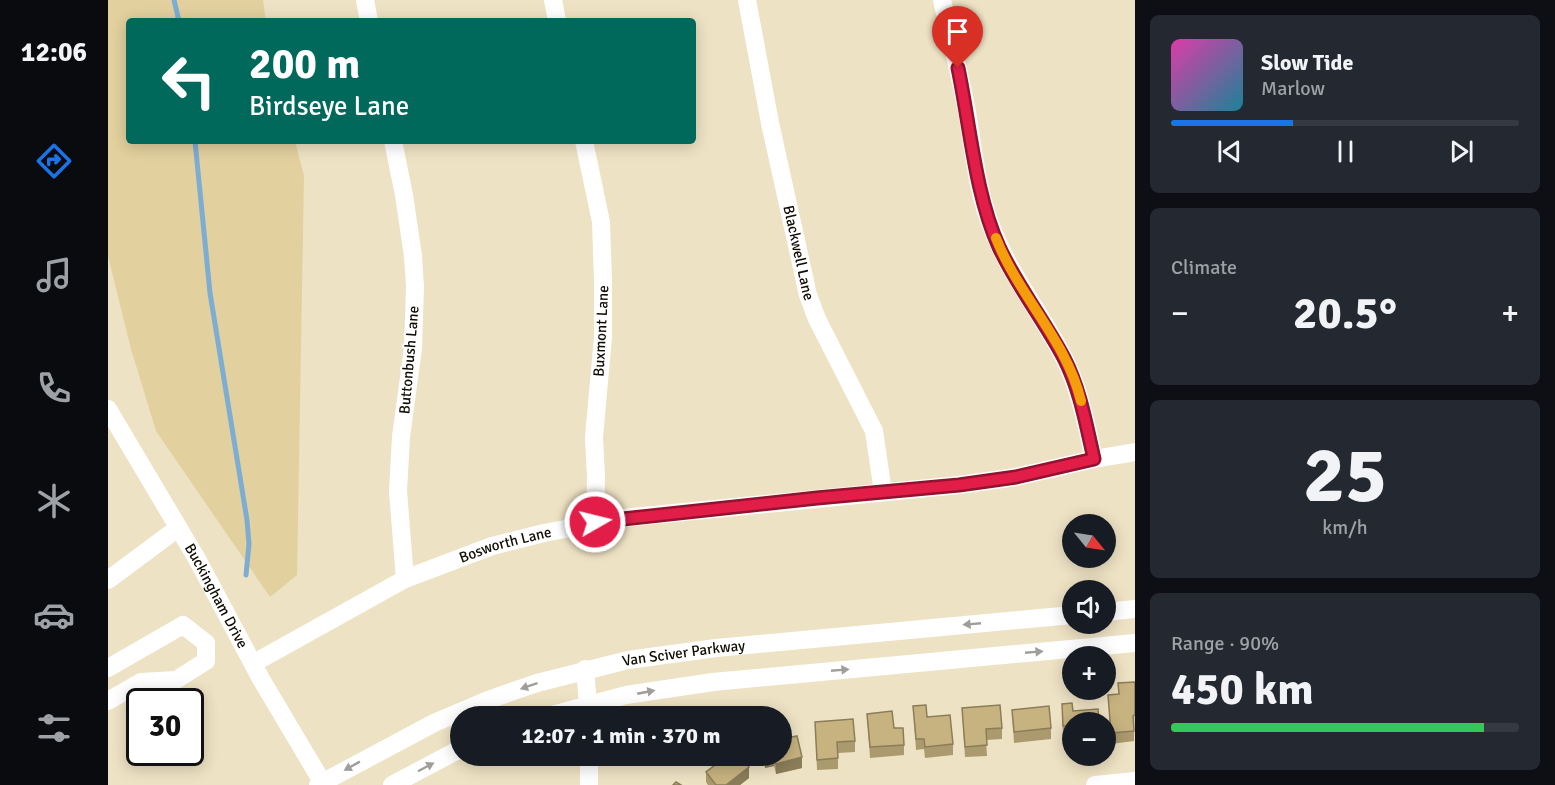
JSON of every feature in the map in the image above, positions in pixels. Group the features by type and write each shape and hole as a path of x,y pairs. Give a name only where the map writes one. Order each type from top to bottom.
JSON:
{"street":[{"path":"365,0 368,18"},
{"path":"553,0 556,18"},
{"name":"Blackwell Lane","path":"747,0 770,123 808,295 817,319 874,431 883,492"},
{"path":"942,0 989,221 1011,270 1064,358 1073,378 1080,396 1094,459"},
{"name":"Buttonbush Lane","path":"394,144 404,195 415,287 413,348 401,437 398,491 405,579"},
{"name":"Buxmont Lane","path":"585,144 601,222 603,279 603,337 594,437 595,522"},
{"name":"Buckingham Drive","path":"108,408 322,784"},
{"name":"Bosworth Lane","path":"254,663 295,638 405,579 492,546 595,522 959,485 1016,477 1135,452"},
{"path":"108,580 178,528"},
{"path":"1116,611 1135,609"},
{"name":"Van Sciver Parkway","path":"322,784 434,723 488,700 585,669 674,652 1062,616"},
{"path":"108,668 183,625 206,642"},
{"path":"206,642 235,629"},
{"path":"108,701 141,682 176,680 206,661 206,642"},
{"path":"601,706 626,696 723,681 1135,643"},
{"path":"585,669 589,706"},
{"path":"392,785 450,754"},
{"path":"589,766 589,785"},
{"path":"1095,785 1135,781"}],"shaded area":[{"path":"108,0 263,0 266,18 126,18 126,144 296,144 304,176 297,575 270,597 156,431 131,349 108,256"}],"building":[{"path":"1135,682 1134,731 1116,733 1116,712 1109,712 1108,700 1116,700 1116,694 1119,694 1118,683"},
{"path":"1072,703 1073,711 1098,709 1098,712 1062,712 1062,704"},
{"path":"926,705 927,717 950,715 953,744 925,747 924,739 916,739 913,706"},
{"path":"1000,705 1002,728 986,729 987,745 965,747 962,708"},
{"path":"1049,706 1051,728 1014,732 1012,710"},
{"path":"892,711 894,728 903,728 904,745 870,747 867,714"},
{"path":"853,719 855,741 837,742 838,758 817,760 815,722"},
{"path":"797,736 802,757 792,760 792,737"},
{"path":"714,766 749,767 726,785 716,785 706,772"}],"waterway":[{"path":"174,0 178,18"},
{"path":"195,144 210,293 247,520 249,544 246,575"}],"slow traffic":[{"path":"996,238 1011,270 1064,358 1081,401"}],"route":[{"path":"595,522 705,509 959,485 1016,477 1094,459 1080,396 1073,378 1064,358 1011,270 989,221 958,68"}]}
